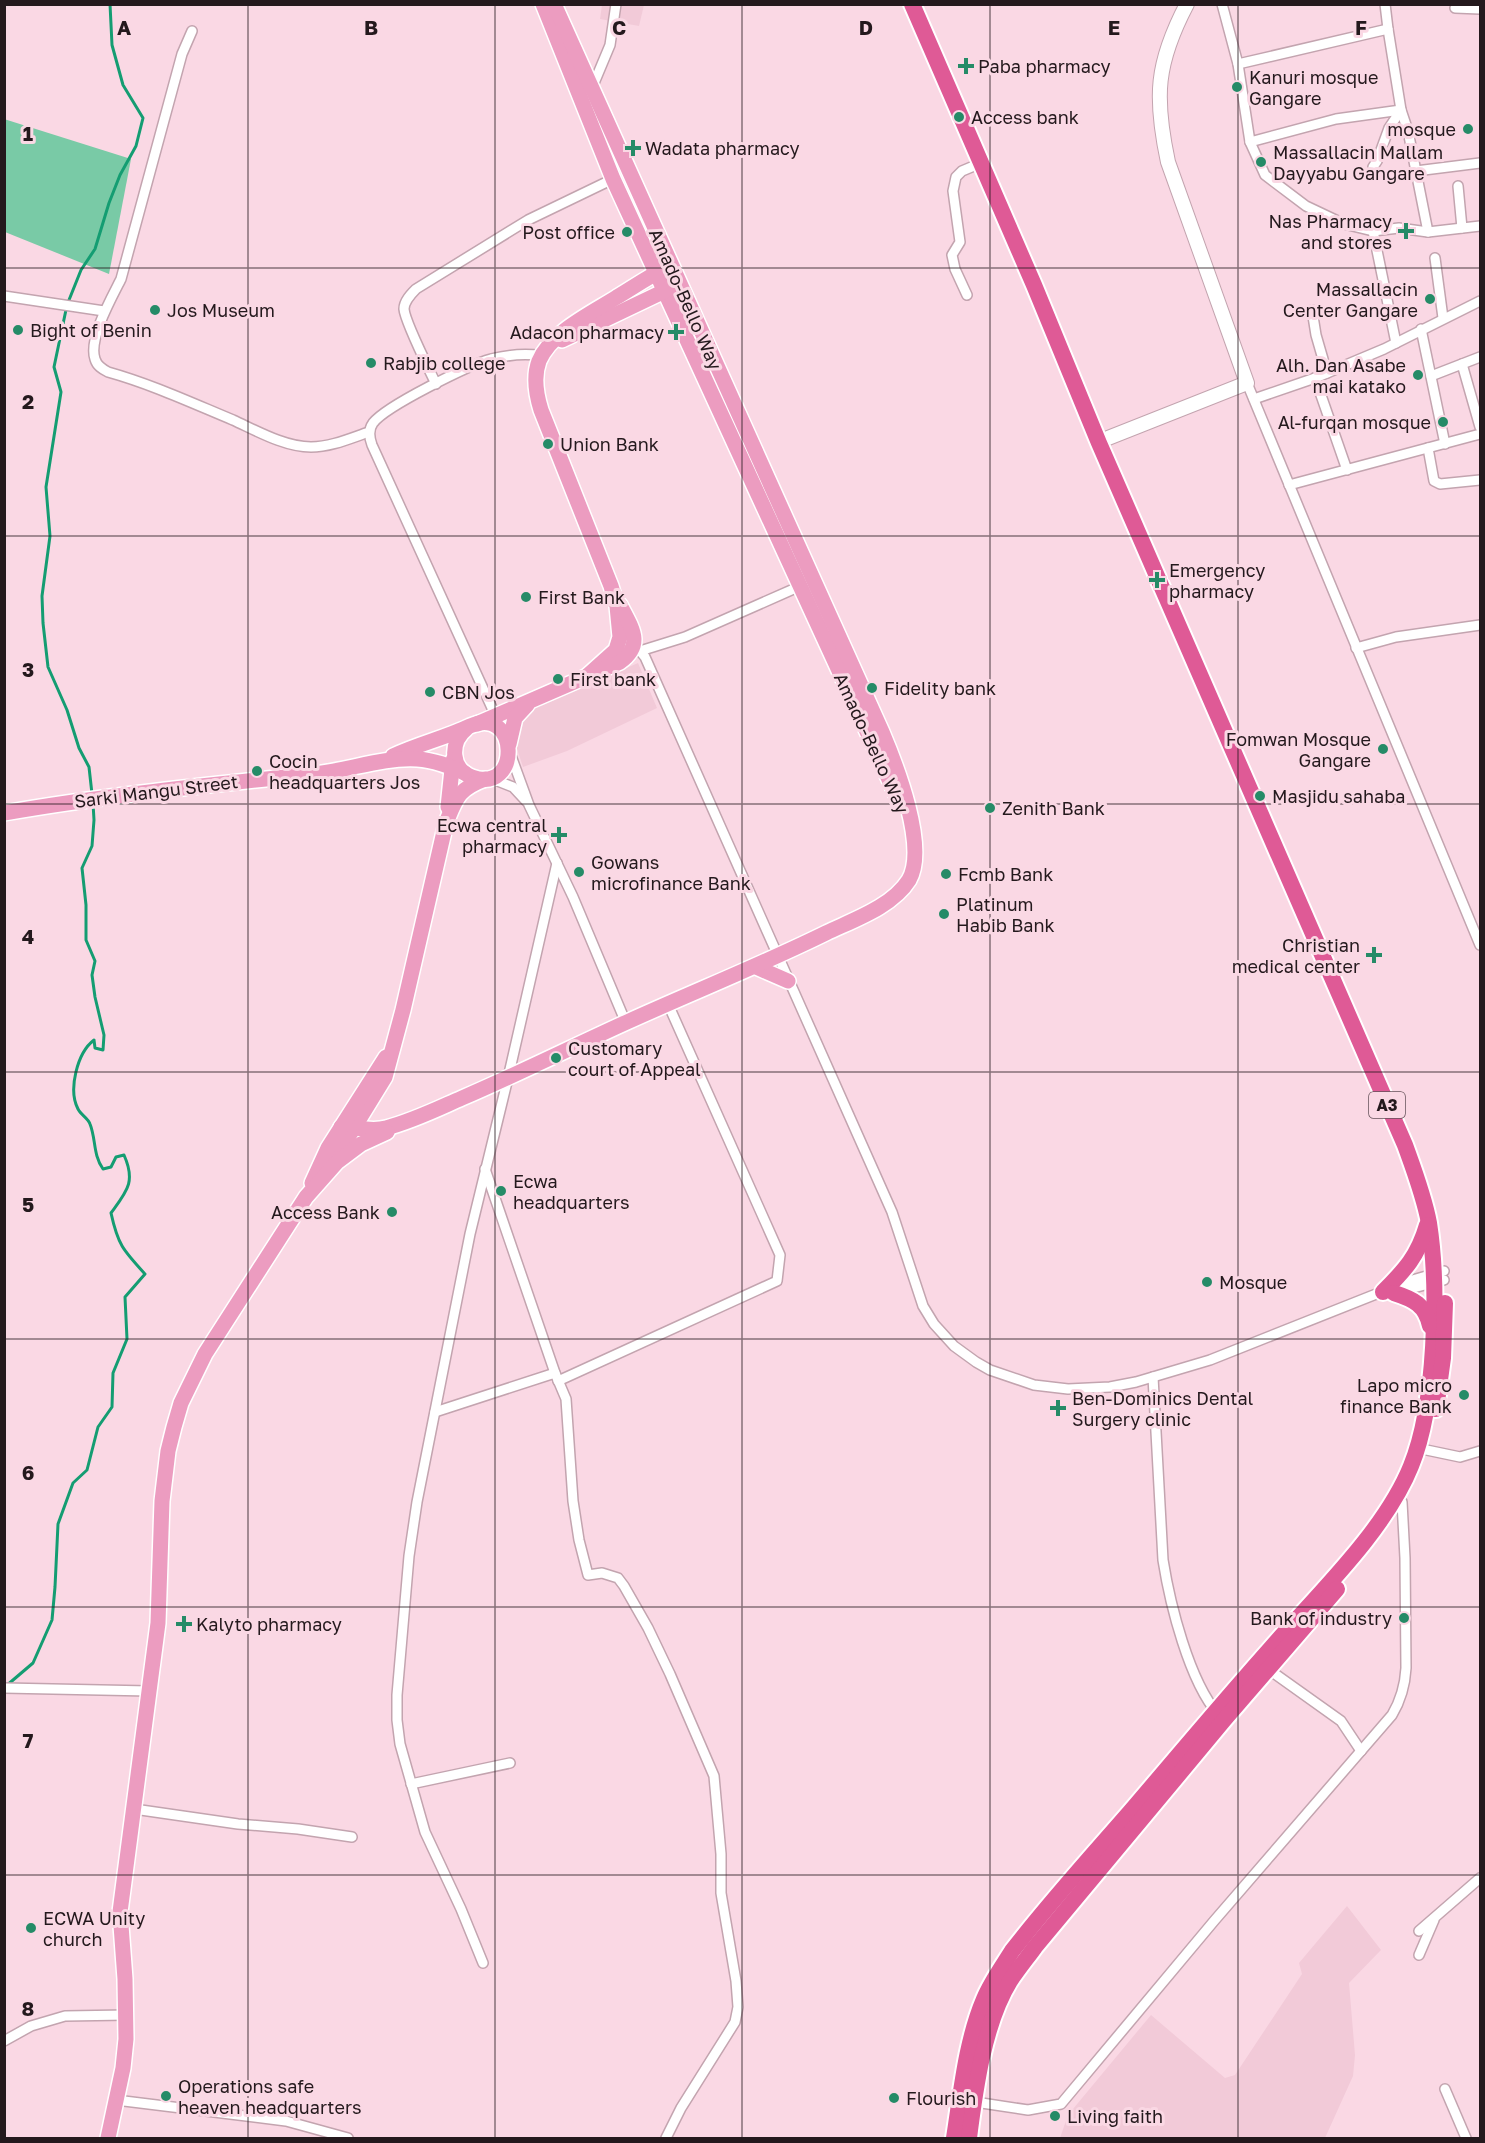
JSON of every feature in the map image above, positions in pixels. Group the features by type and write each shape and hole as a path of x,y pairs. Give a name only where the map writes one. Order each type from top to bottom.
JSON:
{"highway":[{"name":"A3","path":"912,4 1034,285 1104,454 1405,1145 1428,1221 1439,1277 1422,1448 1416,1477 1402,1503 1361,1562 1268,1669 1220,1716 1035,1922 1012,1951 992,1983 975,2025 962,2082 954,2139"},
{"name":"A3","path":"924,4 1108,438 1410,1130 1434,1206 1444,1327 1440,1383 1433,1423 1402,1486 1382,1518 1220,1716 1010,1981 1001,1998 988,2040 969,2139"},
{"path":"1428,1221 1422,1243 1388,1293 1412,1299 1421,1306 1428,1319 1432,1342"},
{"path":"973,2110 977,2139"}],"main road":[{"name":"Amado-Bello Way","path":"410,1120 508,1078 668,1004 777,958 868,912 895,896 904,887 910,878 915,860 914,837 901,780 892,756 680,326 613,179 543,4"},
{"name":"Amado-Bello Way","path":"554,4 680,285 807,583"},
{"path":"627,291 642,267 642,249 636,230"},
{"path":"379,762 531,701 620,662 631,653 634,634 632,628 610,586 538,399 536,377 545,351 578,320 671,266"},
{"path":"545,351 664,290 680,285"},
{"path":"634,305 654,306 669,314 680,326"},
{"path":"446,823 459,793 470,784 502,770 507,763 508,744 515,718 531,701"},
{"path":"306,1197 317,1170 385,1077 406,1001 446,823 457,765 456,739 471,726 491,725 508,744"},
{"path":"379,762 417,759 433,761 457,765 473,778 487,778"},
{"name":"Sarki Mangu Street","path":"4,813 79,800 179,787 339,771 379,762"},
{"path":"756,967 788,981"},
{"path":"348,1127 378,1130 410,1120"},
{"path":"108,2139 125,2045 127,2015 120,1912 158,1623 164,1478 174,1426 205,1354 306,1197 337,1162 354,1149 410,1120"},
{"path":"321,1180 348,1127"}],"street":[{"path":"592,88 610,45 616,4"},
{"path":"1187,4 1172,36 1159,81 1162,138 1168,162 1247,383 1480,945"},
{"path":"1222,4 1238,64 1250,141 1265,175 1306,206 1344,224 1373,231 1399,228 1428,232 1480,226"},
{"path":"1386,4 1401,110 1408,131 1428,232"},
{"path":"1455,8 1480,9"},
{"path":"1238,64 1388,29"},
{"path":"192,31 182,54 121,279 104,311 94,354 95,361 100,368 108,372 164,391 272,437 294,444 308,447 322,446 369,432"},
{"path":"1250,141 1336,119 1401,110"},
{"path":"1373,167 1389,129 1401,110"},
{"path":"967,295 955,269 952,255 960,242 953,191 956,177 962,171 981,163"},
{"path":"1416,171 1480,163"},
{"path":"436,384 404,309 416,289 528,220 613,179"},
{"path":"1458,186 1462,228"},
{"path":"1373,231 1396,343"},
{"path":"1435,258 1443,318"},
{"path":"4,296 104,311"},
{"path":"1254,399 1327,373 1396,343 1480,301"},
{"path":"1312,310 1316,335 1327,373"},
{"path":"1421,329 1444,444"},
{"path":"545,351 516,354 474,364 385,412 372,424 369,432 372,445 496,716 529,805 578,907 626,1023"},
{"path":"1431,376 1480,357"},
{"path":"1462,364 1480,427"},
{"path":"1315,378 1347,470"},
{"path":"1108,438 1247,383"},
{"path":"1289,485 1480,434"},
{"path":"1428,448 1434,481 1440,484 1480,480"},
{"path":"631,647 685,637 807,583"},
{"path":"1356,648 1396,638 1480,625"},
{"path":"631,647 650,668 777,958 892,1212 923,1306 942,1334 976,1362 1005,1376 1034,1385 1051,1388 1110,1387 1210,1360 1361,1302 1439,1277"},
{"path":"487,778 513,787 529,805"},
{"path":"483,1963 425,1832 400,1744 396,1720 396,1695 417,1502 470,1234 557,863"},
{"path":"435,1412 556,1377 777,1281 780,1255 668,1004"},
{"path":"485,1169 556,1377 566,1399 573,1501 579,1540 588,1575 602,1573 618,1578 624,1586 648,1628 670,1674 714,1776 721,1854 721,1893 736,1981 738,2007 735,2022 681,2108 666,2139"},
{"path":"1153,1377 1163,1560 1167,1587 1184,1646 1205,1695 1220,1716"},
{"path":"1422,1448 1460,1457 1480,1451"},
{"path":"973,2110 1028,2110 1061,2104 1214,1921 1392,1715 1405,1684 1405,1558 1402,1503"},
{"path":"1268,1669 1341,1721 1361,1751"},
{"path":"4,1688 149,1691"},
{"path":"411,1784 510,1763"},
{"path":"134,1809 352,1837"},
{"path":"1419,1931 1480,1878"},
{"path":"1419,1955 1435,1918"},
{"path":"4,2041 31,2026 65,2016 127,2015"},
{"path":"1445,2089 1466,2139"},
{"path":"116,2100 286,2121 315,2134 348,2139"}],"shaded area":[{"path":"602,5 644,5 639,26 600,19"},
{"path":"638,663 657,708 567,751 523,767 515,743 519,728 531,709"},
{"path":"1347,1906 1381,1950 1349,1983 1355,2055 1353,2076 1325,2138 1060,2138 1068,2115 1151,2015 1225,2078 1235,2075 1302,1974 1299,1963"}],"green space":[{"path":"4,119 131,159 109,274 5,232"}],"waterway":[{"path":"92,794 89,767 79,748 67,710 48,667 42,596 50,536 46,487 61,392 54,367 67,305 81,270 95,249 120,175 136,146 143,118 123,85 112,45 110,4"},
{"path":"6,1686 33,1663 52,1620 58,1524 73,1483 87,1470 98,1427 112,1407 113,1373 127,1339 125,1297 145,1274 122,1247 111,1213 128,1186 128,1164 124,1155 116,1157 111,1167 103,1169 90,1124 78,1109 74,1092 76,1072 83,1054 94,1040 95,1048 103,1050 104,1035 92,975 95,961 86,940 86,905 82,868 92,846 93,803"}],"place":[{"name":"Paba pharmacy","path":"966,66"},
{"name":"Kanuri mosque Gangare","path":"1237,87"},
{"name":"Access bank","path":"959,117"},
{"name":"mosque","path":"1468,129"},
{"name":"Wadata pharmacy","path":"633,148"},
{"name":"Massallacin Mallam Dayyabu Gangare","path":"1261,162"},
{"name":"Nas Pharmacy and stores","path":"1406,231"},
{"name":"Post office","path":"627,232"},
{"name":"Massallacin Center Gangare","path":"1430,299"},
{"name":"Jos Museum","path":"155,310"},
{"name":"Bight of Benin","path":"18,330"},
{"name":"Adacon pharmacy","path":"676,332"},
{"name":"Rabjib college","path":"371,363"},
{"name":"Alh. Dan Asabe mai katako","path":"1418,375"},
{"name":"Al-furqan mosque","path":"1443,422"},
{"name":"Union Bank","path":"548,444"},
{"name":"Emergency pharmacy","path":"1157,580"},
{"name":"First Bank","path":"526,597"},
{"name":"First bank","path":"558,679"},
{"name":"Fidelity bank","path":"872,688"},
{"name":"CBN Jos","path":"430,692"},
{"name":"Fomwan Mosque Gangare","path":"1383,749"},
{"name":"Cocin headquarters Jos","path":"257,771"},
{"name":"Masjidu sahaba","path":"1260,796"},
{"name":"Zenith Bank","path":"990,808"},
{"name":"Ecwa central pharmacy","path":"559,835"},
{"name":"Gowans microfinance Bank","path":"579,872"},
{"name":"Fcmb Bank","path":"946,874"},
{"name":"Platinum Habib Bank","path":"944,914"},
{"name":"Christian medical center","path":"1374,955"},
{"name":"Customary court of Appeal","path":"556,1058"},
{"name":"Ecwa headquarters","path":"501,1191"},
{"name":"Access Bank","path":"392,1212"},
{"name":"Mosque","path":"1207,1282"},
{"name":"Lapo micro finance Bank","path":"1464,1395"},
{"name":"Ben-Dominics Dental Surgery clinic","path":"1058,1408"},
{"name":"Bank of industry","path":"1404,1618"},
{"name":"Kalyto pharmacy","path":"184,1624"},
{"name":"ECWA Unity church","path":"31,1928"},
{"name":"Operations safe heaven headquarters","path":"166,2096"},
{"name":"Flourish","path":"894,2098"},
{"name":"Living faith","path":"1055,2116"}]}
